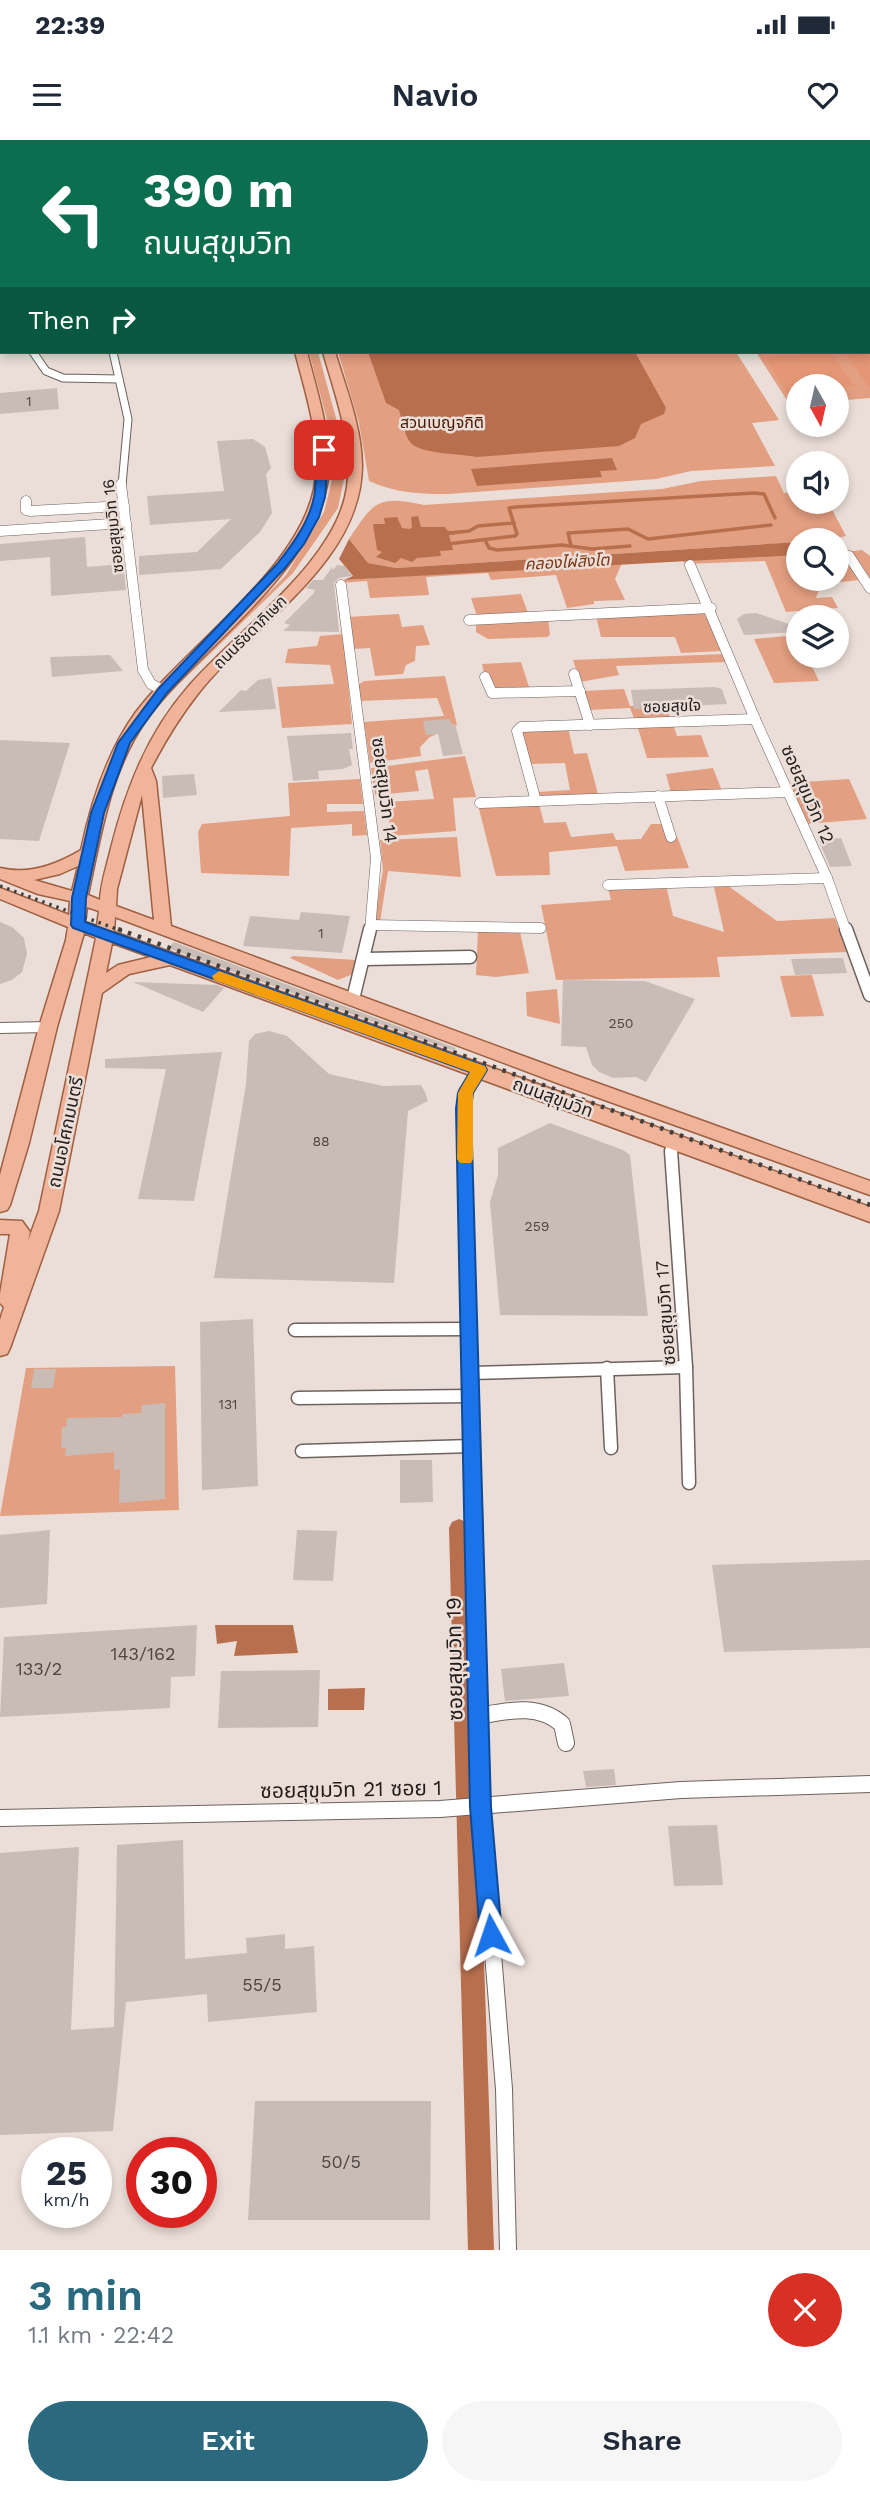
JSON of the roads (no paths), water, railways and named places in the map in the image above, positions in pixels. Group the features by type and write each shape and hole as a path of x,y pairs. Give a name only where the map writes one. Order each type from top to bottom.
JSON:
{"main road":[{"name":"ถนนรัชดาภิเษก","path":"78,925 79,898 97,813 124,743 163,690 281,566 298,544 313,517 323,477 324,450 301,354"},
{"name":"ถนนรัชดาภิเษก","path":"106,909 108,889 128,812 144,768 168,724 192,691 310,571 344,521 356,478 356,457 330,354"},
{"path":"112,771 116,778 124,778 148,733 168,724"},
{"path":"144,768 148,781 163,929"},
{"path":"2,874 33,876 52,872 89,852"},
{"name":"ถนนสุขุมวิท","path":"2,874 44,890 79,898 870,1188"},
{"name":"ถนนสุขุมวิท","path":"0,893 78,925 870,1215"},
{"name":"ถนนอโศกมนตรี","path":"0,1348 49,1211 94,990 106,909"},
{"path":"0,1205 20,1143 48,1027 78,925"},
{"path":"94,990 124,969 171,959"},
{"path":"0,1227 15,1226 20,1232 7,1326"}],"street":[{"path":"34,354 46,370 63,378 119,379"},
{"name":"ซอยสุขุมวิท 16","path":"113,354 128,419 121,475 143,670 151,684 163,690"},
{"path":"26,501 26,510 30,511 124,506"},
{"path":"0,531 126,523"},
{"path":"849,556 870,587"},
{"name":"ซอยสุขุมวิท 12","path":"690,565 711,608 755,719 827,878 870,995"},
{"name":"ซอยสุขุมวิท 14","path":"341,585 376,858 371,925 365,959 353,999"},
{"path":"468,620 711,608"},
{"path":"574,674 590,725"},
{"path":"485,677 492,693 579,691"},
{"name":"ซอยสุขใจ","path":"536,801 519,729 755,719"},
{"path":"480,803 788,792"},
{"path":"658,796 671,837"},
{"path":"608,885 827,878"},
{"path":"371,925 541,928"},
{"path":"365,959 470,957"},
{"path":"0,1028 48,1027"},
{"name":"ซอยสุขุมวิท 19","path":"479,1070 465,1093 464,1109 478,1716 476,1807 504,2089 508,2250"},
{"name":"ซอยสุขุมวิท 17","path":"675,1142 671,1151 686,1367 689,1483"},
{"path":"295,1330 469,1329"},
{"path":"470,1373 607,1367 686,1367"},
{"path":"607,1367 611,1448"},
{"path":"298,1398 471,1396"},
{"path":"302,1451 472,1446"},
{"path":"478,1716 526,1709 549,1714 562,1724 566,1743"},
{"name":"ซอยสุขุมวิท 21 ซอย 1","path":"0,1818 440,1809 681,1790 870,1784"}],"water":[{"path":"369,354 636,354 666,408 664,414 641,424 635,438 619,446 477,457 431,451 415,446 408,439 399,410 386,403"},
{"path":"612,458 617,470 600,471 602,477 477,486 471,469"},
{"path":"418,516 421,527 445,527 448,531 455,531 456,534 449,535 453,550 440,551 441,556 417,558 412,562 401,558 395,563 376,557 382,552 377,550 373,524 385,524 384,518 397,517 402,528 410,529 411,517"},
{"name":"คลองไผ่สิงโต","path":"349,539 368,563 396,568 786,543 786,556 344,580 353,576 339,559"},
{"path":"215,1625 293,1625 298,1653 234,1656 237,1641 217,1644"},
{"path":"365,1688 364,1710 328,1710 328,1689"}],"waterway":[{"path":"514,523 509,508 754,493 764,494 775,518"},
{"path":"448,544 515,536 517,534 514,523"},
{"path":"450,533 469,531 478,526 514,523"},
{"name":"คลองไผ่สิงโต","path":"571,546 568,533 628,529 648,539 771,525"},
{"name":"คลองไผ่สิงโต","path":"486,542 489,548 497,550 562,545 592,549 630,546"},
{"path":"459,1528 481,2250"}],"railway":[{"path":"0,886 122,931"},
{"path":"118,929 870,1205"}],"park label":[{"name":"สวนเบญจกิติ","path":"442,422"}]}
